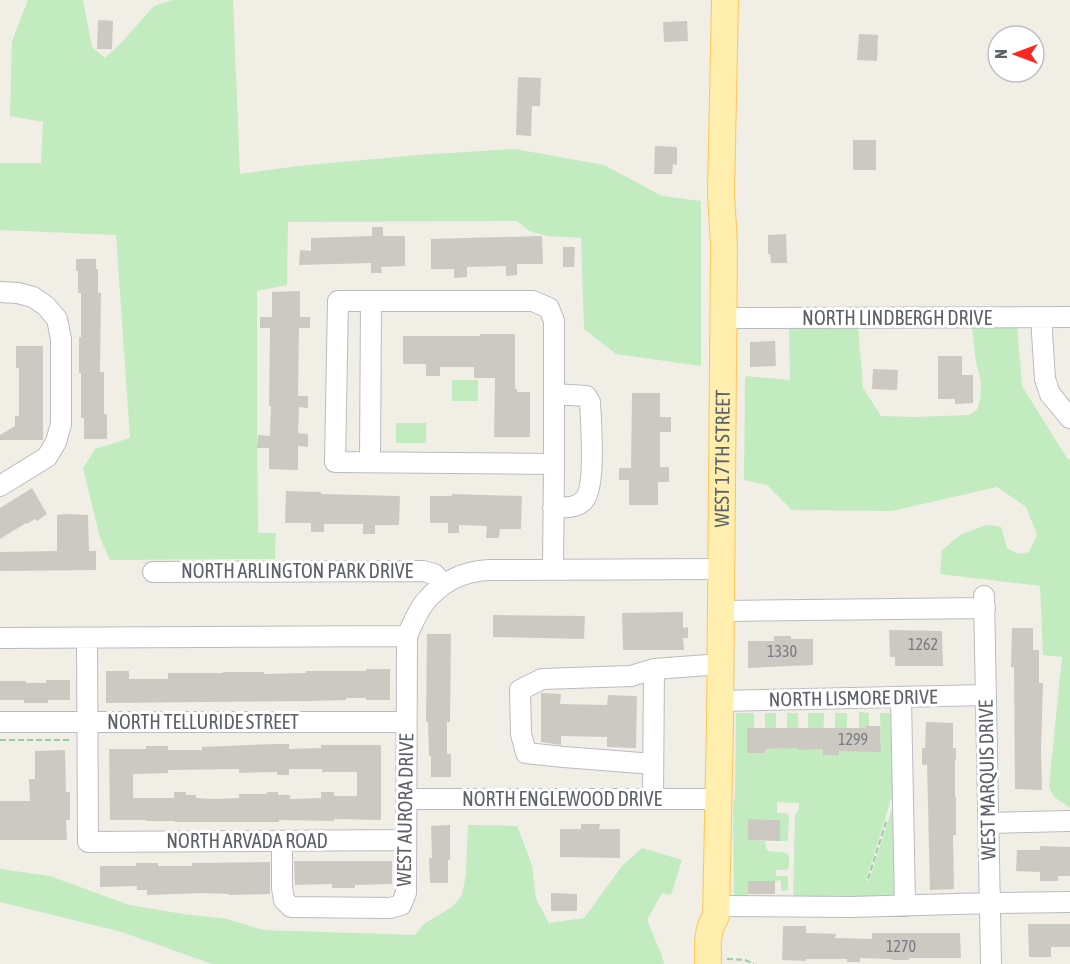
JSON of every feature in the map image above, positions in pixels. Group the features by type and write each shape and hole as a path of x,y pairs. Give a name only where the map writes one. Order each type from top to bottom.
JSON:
{"main road":[{"name":"WEST 17TH STREET","path":"708,964 708,933 716,911 719,799 724,318 721,193 725,0"},
{"name":"WEST 17TH STREET","path":"716,911 731,962"}],"street":[{"path":"0,292 18,292 33,297 46,306 57,320 61,339 61,424 56,442 47,457 0,486"},
{"path":"552,570 554,464 555,394 555,321 549,308 533,301 338,301 334,462 554,464"},
{"path":"370,462 371,301"},
{"path":"1041,317 1044,379 1050,394 1070,418"},
{"name":"NORTH LINDBERGH DRIVE","path":"724,318 1070,317"},
{"path":"553,508 576,507 586,498 591,478 590,402 586,396 555,394"},
{"path":"444,584 477,570 721,569"},
{"name":"NORTH ARLINGTON PARK DRIVE","path":"153,572 423,571 434,574 444,584"},
{"name":"WEST AURORA DRIVE","path":"282,841 282,888 284,900 291,907 390,908 401,905 406,893 407,636 425,601 444,584"},
{"name":"WEST MARQUIS DRIVE","path":"721,611 985,602 991,964"},
{"path":"0,638 407,636"},
{"path":"87,638 88,722"},
{"path":"653,764 526,753 520,734 520,690 542,679 631,676 654,669 721,664"},
{"path":"653,799 654,669"},
{"name":"NORTH LISMORE DRIVE","path":"720,701 986,695"},
{"path":"901,698 904,906"},
{"name":"NORTH TELLURIDE STREET","path":"0,722 406,722"},
{"name":"NORTH ARVADA ROAD","path":"88,722 88,842 406,840"},
{"name":"NORTH ENGLEWOOD DRIVE","path":"406,799 719,799"},
{"path":"988,823 1070,821"},
{"path":"716,911 1070,902"}],"path":[{"path":"0,740 76,740"},
{"path":"868,879 887,818"},
{"path":"731,962 749,961 754,964"}],"green space":[{"path":"28,0 83,0 92,47 105,58 154,6 172,0 233,0 240,174 418,155 515,149 604,165 662,196 701,201 701,366 616,354 584,329 581,238 547,236 529,231 517,221 288,222 287,285 257,291 258,533 276,533 275,559 110,560 100,538 83,468 95,449 130,438 116,235 0,230 0,163 41,163 43,122 10,116 12,41"},
{"path":"1017,325 1022,386 1070,460 1070,808 1054,797 1049,787 1062,657 1043,655 1040,586 940,574 942,550 960,535 986,525 1001,527 1007,548 1018,554 1029,552 1037,535 1026,507 997,487 892,511 792,510 767,485 744,480 745,376 790,380 789,326 858,326 863,388 881,416 915,417 969,415 977,410 981,381 976,362 972,327"},
{"path":"452,380 478,380 478,401 452,401"},
{"path":"396,423 426,423 426,443 396,443"},
{"path":"859,712 869,713 869,726 866,726 867,752 881,751 880,713 896,713 897,780 866,880 869,881 898,789 898,898 793,901 795,815 799,809 799,803 777,802 777,813 786,813 789,816 787,841 780,841 779,820 748,819 748,840 765,841 768,851 787,853 789,868 776,870 776,876 788,878 788,890 781,891 781,880 748,881 748,897 734,900 733,804 736,713 754,713 754,728 747,728 748,753 765,752 765,713 776,713 776,728 773,728 774,749 787,748 787,713 798,713 799,750 813,749 812,728 808,728 808,713 824,713 823,755 838,755 839,728 835,728 835,713 847,713 846,751 861,751"},
{"path":"468,825 517,826 532,865 536,899 549,923 584,918 622,866 642,848 682,860 671,895 662,893 647,920 664,964 212,964 122,932 0,902 0,869 50,876 129,905 227,919 263,930 415,935 424,924 452,907 462,895 466,874"}],"building":[{"path":"98,20 113,21 112,49 97,49"},
{"path":"687,21 688,41 664,42 663,22"},
{"path":"859,34 878,35 877,61 857,60"},
{"path":"518,77 541,78 540,106 532,106 531,136 516,135"},
{"path":"853,140 876,140 876,170 853,170"},
{"path":"655,146 677,147 677,165 673,164 672,174 654,174"},
{"path":"372,227 383,227 383,236 405,236 405,266 381,267 382,273 371,273 371,263 299,265 300,250 311,251 311,238 372,236"},
{"path":"786,234 787,263 771,263 770,254 768,254 768,235"},
{"path":"542,236 543,264 517,264 517,275 506,276 506,266 467,267 467,277 454,278 454,269 431,269 431,239"},
{"path":"563,247 575,247 574,267 563,267"},
{"path":"76,259 96,259 96,269 98,269 98,293 101,293 100,372 104,372 104,414 107,414 107,439 84,439 84,418 81,418 81,373 79,373 81,293 78,293"},
{"path":"300,291 300,317 310,317 310,328 299,328 298,396 308,396 308,408 299,407 298,433 308,434 308,447 298,446 298,470 269,469 269,448 257,448 258,435 270,436 271,406 269,406 270,328 260,328 260,317 272,317 272,292"},
{"path":"480,334 515,334 515,389 517,392 530,392 530,437 494,437 495,378 474,378 474,367 440,367 440,376 426,376 426,364 403,364 403,336 480,336"},
{"path":"775,341 776,366 750,367 750,342"},
{"path":"16,346 43,346 43,440 0,440 0,435 15,426 15,416 19,416 19,368 16,368"},
{"path":"938,356 962,356 962,375 973,375 973,403 955,404 955,399 938,399"},
{"path":"873,369 898,370 897,390 872,389"},
{"path":"632,393 660,393 660,417 671,417 671,432 660,432 660,467 669,467 669,482 658,482 658,505 629,505 629,480 619,480 619,468 631,468"},
{"path":"32,488 47,514 37,521 35,519 26,523 0,539 0,508"},
{"path":"286,491 400,496 399,525 375,525 375,534 363,534 363,524 324,524 324,532 311,532 311,523 285,523"},
{"path":"452,494 522,496 521,529 500,529 499,538 486,538 487,526 459,525 459,533 448,533 448,523 430,523 430,496 452,496"},
{"path":"57,515 88,515 89,551 96,551 96,570 0,571 0,552 57,551"},
{"path":"683,612 683,628 688,627 688,638 683,638 684,650 623,650 622,613"},
{"path":"493,615 585,616 584,639 493,637"},
{"path":"1012,628 1033,628 1033,650 1039,650 1039,683 1043,683 1042,790 1015,789"},
{"path":"889,630 942,631 943,666 895,666 895,657 890,657"},
{"path":"427,634 451,634 450,722 447,722 447,754 451,754 451,777 431,777 428,722 426,722"},
{"path":"774,636 813,639 813,665 748,668 748,641 774,641"},
{"path":"366,669 390,669 390,700 346,698 346,700 313,701 106,703 106,671 129,671 129,679 168,679 168,673 264,672 264,674 366,671"},
{"path":"46,680 70,680 70,700 24,703 24,700 0,700 0,681 46,683"},
{"path":"541,693 561,694 560,704 607,705 608,695 637,696 636,748 607,747 607,737 561,736 561,745 541,742"},
{"path":"926,722 953,723 953,748 956,748 954,889 930,890 927,765 922,765"},
{"path":"866,726 880,726 881,752 839,751 839,755 823,755 823,749 799,750 798,748 765,749 765,753 747,753 747,728 866,728"},
{"path":"289,744 289,749 321,748 321,745 381,745 381,820 175,822 110,820 109,749 146,749 146,746 168,746 168,750 202,750 202,747","holes":["239,769 239,773 277,772 277,775 289,775 289,769 357,772 357,796 334,796 334,792 321,792 321,798 290,799 290,795 267,792 267,794 239,794 239,798 214,799 196,798 196,795 186,795 186,792 174,792 174,798 133,798 133,774 168,773 168,770"]},
{"path":"65,750 66,792 70,792 70,820 66,820 67,840 0,840 0,801 30,801 29,779 35,779 35,751"},
{"path":"748,819 780,820 780,841 748,840"},
{"path":"581,824 600,824 599,829 620,829 620,858 560,857 560,829 581,829"},
{"path":"450,825 448,883 430,883 431,826"},
{"path":"1040,846 1070,847 1070,876 1058,876 1058,881 1040,881 1040,872 1016,871 1017,850 1040,850"},
{"path":"294,861 392,861 392,884 355,885 355,888 332,888 332,884 295,885"},
{"path":"270,862 270,894 147,895 147,890 137,890 137,886 100,887 100,866 136,866 136,863 158,863 158,866 192,866 192,863"},
{"path":"748,881 775,881 775,894 748,894"},
{"path":"551,893 577,894 577,911 551,911"},
{"path":"1028,924 1070,924 1070,947 1051,947 1051,957 1029,957"},
{"path":"783,926 806,926 806,933 836,934 835,938 872,939 872,933 960,933 961,958 892,960 860,958 860,962 847,962 847,959 782,960"}]}
